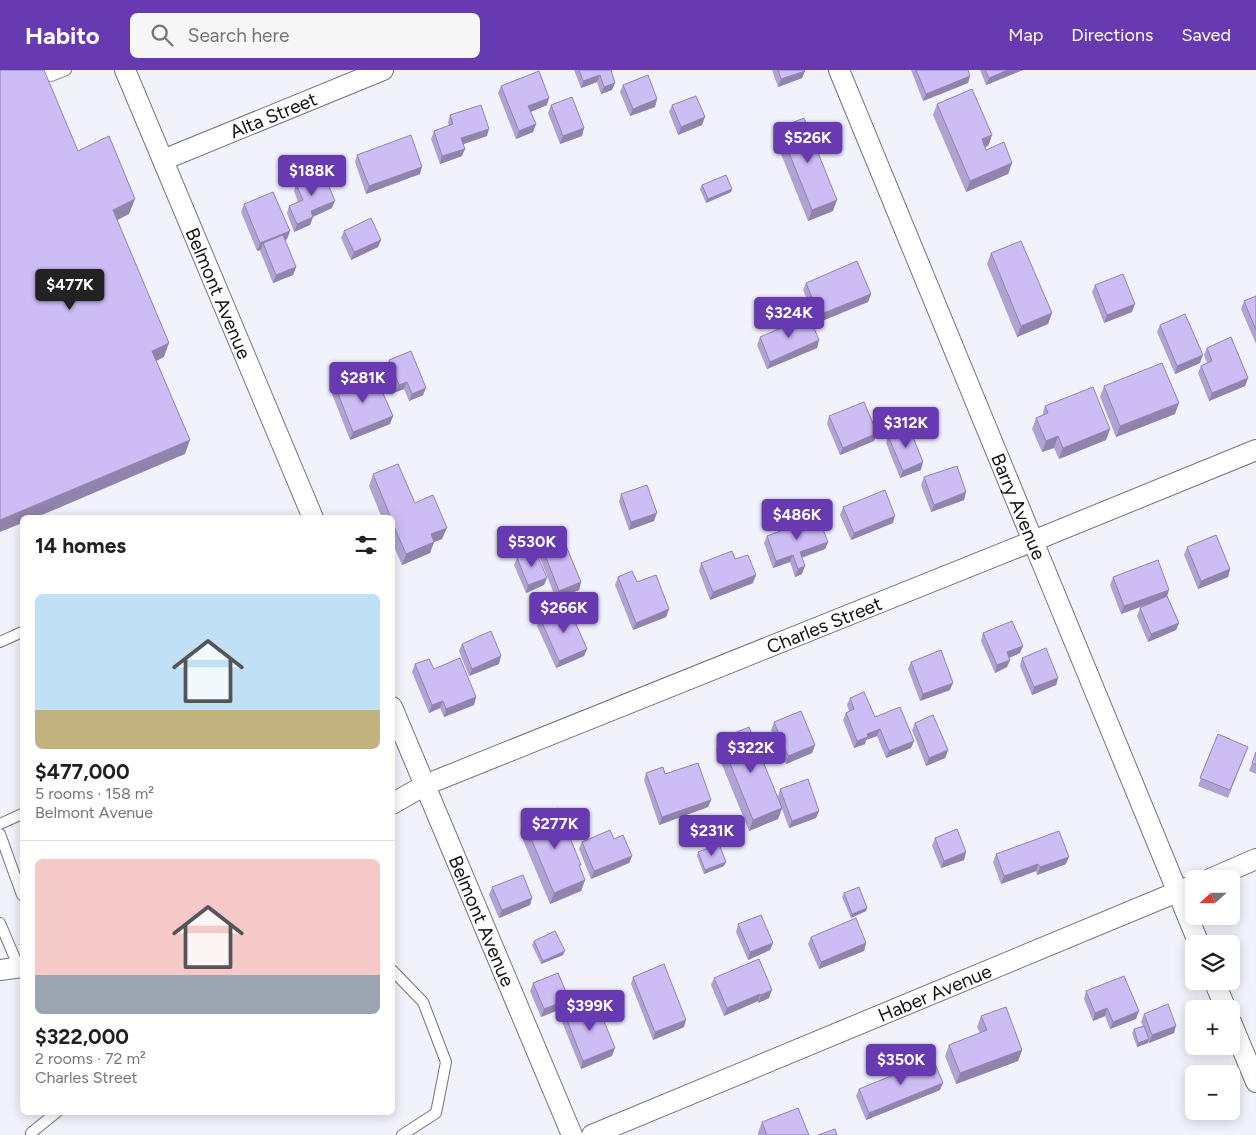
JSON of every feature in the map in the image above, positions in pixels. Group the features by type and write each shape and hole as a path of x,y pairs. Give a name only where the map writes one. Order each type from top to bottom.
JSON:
{"street":[{"name":"Belmont Avenue","path":"125,70 312,515"},
{"name":"Alta Street","path":"163,160 383,70"},
{"name":"Barry Avenue","path":"839,70 1033,541 1185,887"},
{"name":"Charles Street","path":"395,802 425,785 1256,450"},
{"name":"Belmont Avenue","path":"395,714 572,1135"},
{"path":"1231,870 1256,859"},
{"name":"Haber Avenue","path":"592,1135 1185,889"},
{"path":"1240,1044 1256,1082"}],"lane":[{"path":"48,70 51,76 66,70"},
{"path":"0,642 20,633"},
{"path":"0,824 20,815"},
{"path":"0,834 20,889"},
{"path":"0,924 14,968"},
{"path":"395,973 423,1002 446,1062 436,1112 402,1135"},
{"path":"32,1135 31,1133 53,1115"}],"building":[{"path":"0,70 44,70 78,151 109,136 135,199 113,210 169,343 152,351 190,440 0,520"},
{"path":"579,70 611,70 615,83 604,87 600,75 583,81"},
{"path":"778,70 804,70 805,71 781,79"},
{"path":"916,70 968,70 970,76 926,94"},
{"path":"985,70 1008,70 989,78"},
{"path":"539,71 549,98 528,106 536,124 519,131 501,86"},
{"path":"648,75 657,99 633,109 623,85"},
{"path":"972,89 992,135 982,139 986,150 1004,142 1012,163 970,181 937,104"},
{"path":"696,96 705,117 681,127 672,105"},
{"path":"572,97 584,128 563,136 551,105"},
{"path":"481,105 489,129 461,138 465,149 442,156 434,131 453,124 450,115"},
{"path":"804,118 837,200 812,210 779,128"},
{"path":"411,135 422,167 369,186 357,155"},
{"path":"323,172 335,201 311,211 313,217 297,224 289,206 303,200 296,184"},
{"path":"726,175 732,189 708,199 702,185"},
{"path":"273,192 290,231 260,243 244,204"},
{"path":"371,218 381,240 354,252 344,231"},
{"path":"283,235 296,267 276,275 263,243"},
{"path":"1021,241 1052,313 1021,326 991,253"},
{"path":"857,261 871,294 819,315 806,283"},
{"path":"1123,274 1135,304 1107,315 1095,285"},
{"path":"1256,296 1256,330 1244,301"},
{"path":"1185,314 1203,355 1177,366 1160,325"},
{"path":"809,316 819,340 770,362 760,337"},
{"path":"1231,337 1248,378 1212,393 1201,366 1212,361 1207,348"},
{"path":"411,351 426,388 412,394 407,382 399,385 389,360"},
{"path":"1162,363 1179,403 1120,426 1104,386"},
{"path":"356,378 360,389 378,382 393,416 353,432 335,386"},
{"path":"1093,387 1110,429 1063,448 1058,436 1046,441 1036,418 1048,413 1045,406"},
{"path":"864,402 877,433 843,448 829,416"},
{"path":"909,427 923,462 903,471 888,436"},
{"path":"398,464 415,503 433,495 447,528 431,534 434,542 406,554 395,529 395,515 390,515 373,474"},
{"path":"957,466 966,492 934,505 924,477"},
{"path":"647,485 657,513 631,522 621,494"},
{"path":"885,490 895,516 854,533 843,507"},
{"path":"818,517 828,542 800,552 805,566 798,569 793,555 776,561 767,536"},
{"path":"1216,535 1230,569 1201,581 1187,547"},
{"path":"564,541 581,582 559,591 543,550"},
{"path":"535,550 547,578 528,585 517,558"},
{"path":"732,551 735,559 748,555 756,575 713,592 701,563"},
{"path":"1158,560 1169,590 1124,606 1113,577"},
{"path":"632,571 637,582 656,575 669,609 636,623 618,577"},
{"path":"1167,596 1179,623 1151,634 1140,608"},
{"path":"568,606 587,649 559,661 540,618"},
{"path":"1012,621 1023,646 1007,652 1010,660 997,665 983,633"},
{"path":"491,631 501,656 472,669 462,644"},
{"path":"1046,648 1058,678 1034,687 1022,658"},
{"path":"941,650 953,683 923,694 911,662"},
{"path":"460,658 476,697 446,709 443,701 432,705 415,664 429,659 434,669"},
{"path":"864,692 875,717 900,707 914,741 889,751 880,729 867,734 868,737 857,741 846,713 854,709 850,698"},
{"path":"801,711 815,745 788,756 774,722"},
{"path":"933,715 948,750 929,758 915,723"},
{"path":"749,727 782,808 753,820 720,739"},
{"path":"1218,734 1248,747 1230,790 1200,778"},
{"path":"1256,752 1256,765 1252,763"},
{"path":"698,763 711,800 662,817 646,773 663,767 665,774"},
{"path":"808,779 819,811 792,821 780,789"},
{"path":"558,808 581,865 579,865 585,880 554,893 524,822"},
{"path":"957,829 966,852 944,861 935,838"},
{"path":"610,830 614,839 623,835 632,856 594,871 582,842"},
{"path":"1059,831 1069,857 1040,867 1038,864 1004,876 996,854"},
{"path":"719,844 726,862 705,870 698,852"},
{"path":"523,875 532,898 502,910 492,887"},
{"path":"859,887 867,908 852,914 844,893"},
{"path":"761,915 773,943 750,952 738,924"},
{"path":"856,918 866,943 821,962 811,937"},
{"path":"555,931 565,951 543,961 534,941"},
{"path":"759,959 772,990 727,1008 714,978"},
{"path":"664,964 686,1020 655,1032 633,977"},
{"path":"558,973 569,999 544,1009 533,983"},
{"path":"1124,976 1139,1011 1113,1022 1107,1008 1095,1013 1086,991"},
{"path":"596,1002 615,1048 583,1061 565,1015"},
{"path":"1168,1004 1176,1026 1152,1035 1144,1014"},
{"path":"1006,1007 1022,1050 960,1073 949,1045 987,1030 981,1016"},
{"path":"1144,1026 1149,1039 1138,1043 1134,1029"},
{"path":"933,1059 943,1083 869,1113 859,1089"},
{"path":"798,1108 809,1135 767,1135 762,1122"},
{"path":"835,1129 837,1135 818,1135"}]}
